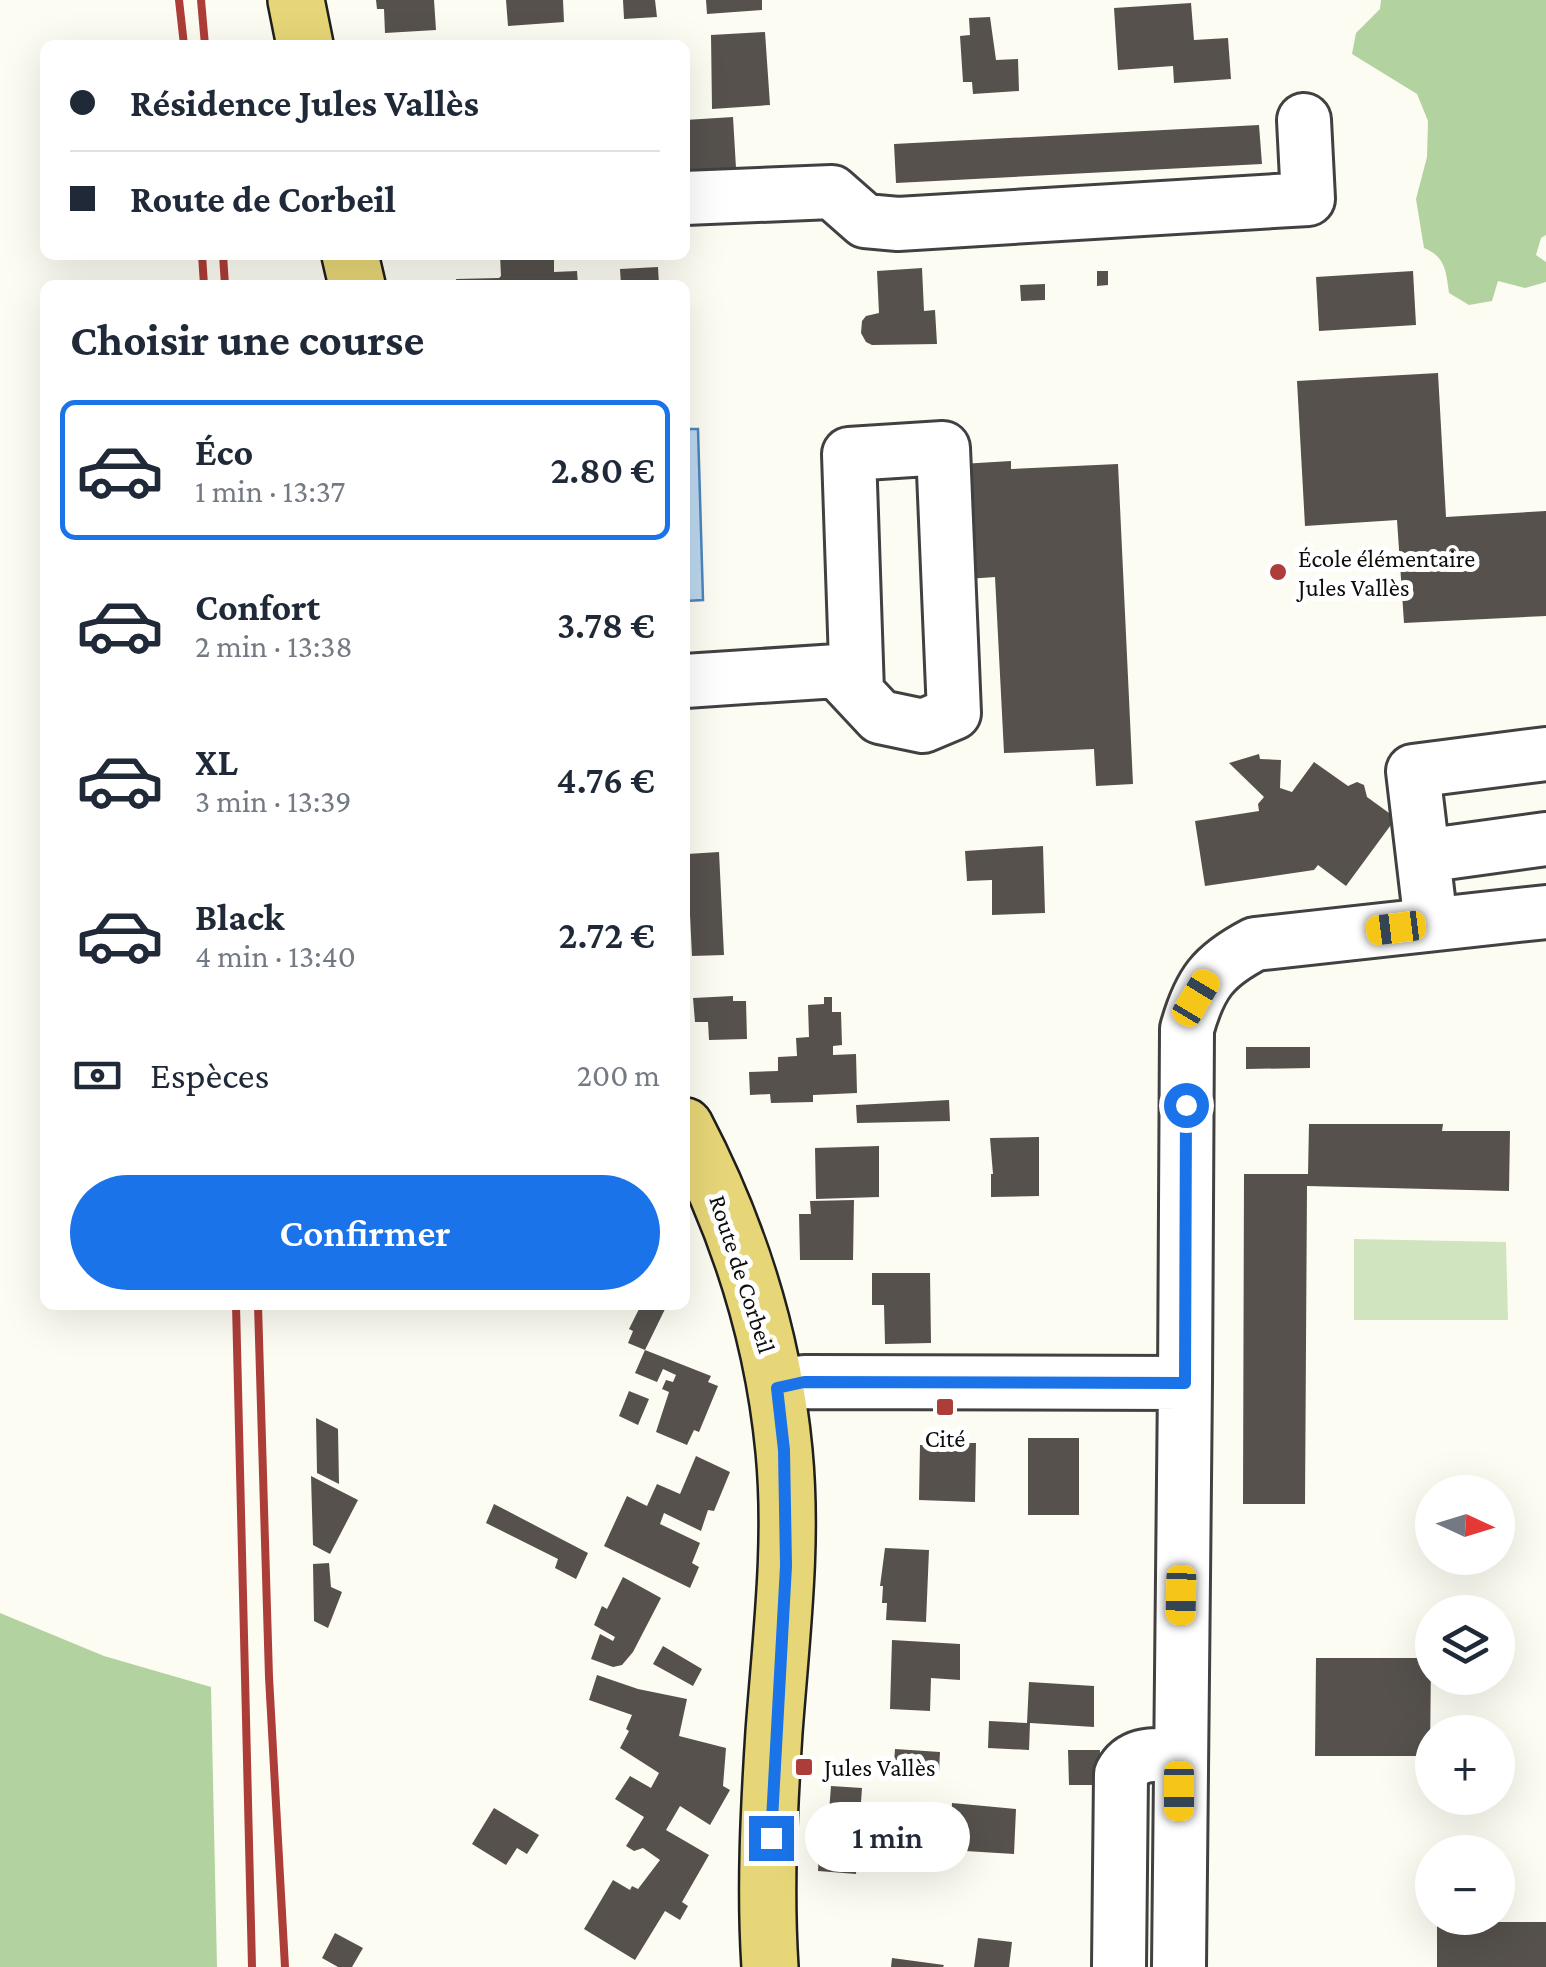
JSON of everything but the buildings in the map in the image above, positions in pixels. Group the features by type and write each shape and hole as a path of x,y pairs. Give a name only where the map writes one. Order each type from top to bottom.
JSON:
{"main road":[{"path":"296,0 303,40"},
{"name":"Route de Corbeil","path":"690,1136 735,1235 765,1328 784,1450 786,1566 771,1799 770,1967"}],"street":[{"path":"690,198 832,192 866,220 898,224 1308,198 1304,120"},
{"path":"690,681 836,671 880,717 923,726 954,713 943,448 848,454 857,692"},
{"path":"1431,924 1413,772 1546,754"},
{"path":"1423,856 1546,840"},
{"path":"1179,1967 1187,1029 1196,998 1226,959 1256,944 1546,912"},
{"path":"777,1388 804,1382 1185,1383"},
{"path":"1118,1967 1121,1774 1124,1767 1143,1754 1179,1756"}],"green space":[{"path":"1381,0 1546,0 1546,235 1541,238 1536,255 1546,262 1546,282 1525,288 1498,281 1492,301 1469,305 1449,293 1441,261 1424,248 1416,199 1427,157 1428,121 1417,94 1352,54 1356,33 1380,9"},
{"path":"1354,1239 1506,1242 1508,1320 1354,1320"},
{"path":"0,1613 104,1656 211,1687 217,1967 0,1967"}],"water":[{"path":"690,429 698,429 703,600 690,601"}],"railway":[{"path":"179,0 183,40"},
{"path":"201,0 205,40"},
{"path":"202,260 204,280"},
{"path":"223,260 225,280"},
{"path":"236,1310 252,1967"},
{"path":"258,1310 269,1677 285,1967"}],"place":[{"name":"École élémentaire Jules Vallès","path":"1278,572"},
{"name":"Cité","path":"945,1407"},
{"name":"Jules Vallès","path":"804,1767"}],"route":[{"path":"771,1838 786,1566 784,1450 777,1388 804,1382 1185,1383 1186,1105"}]}
